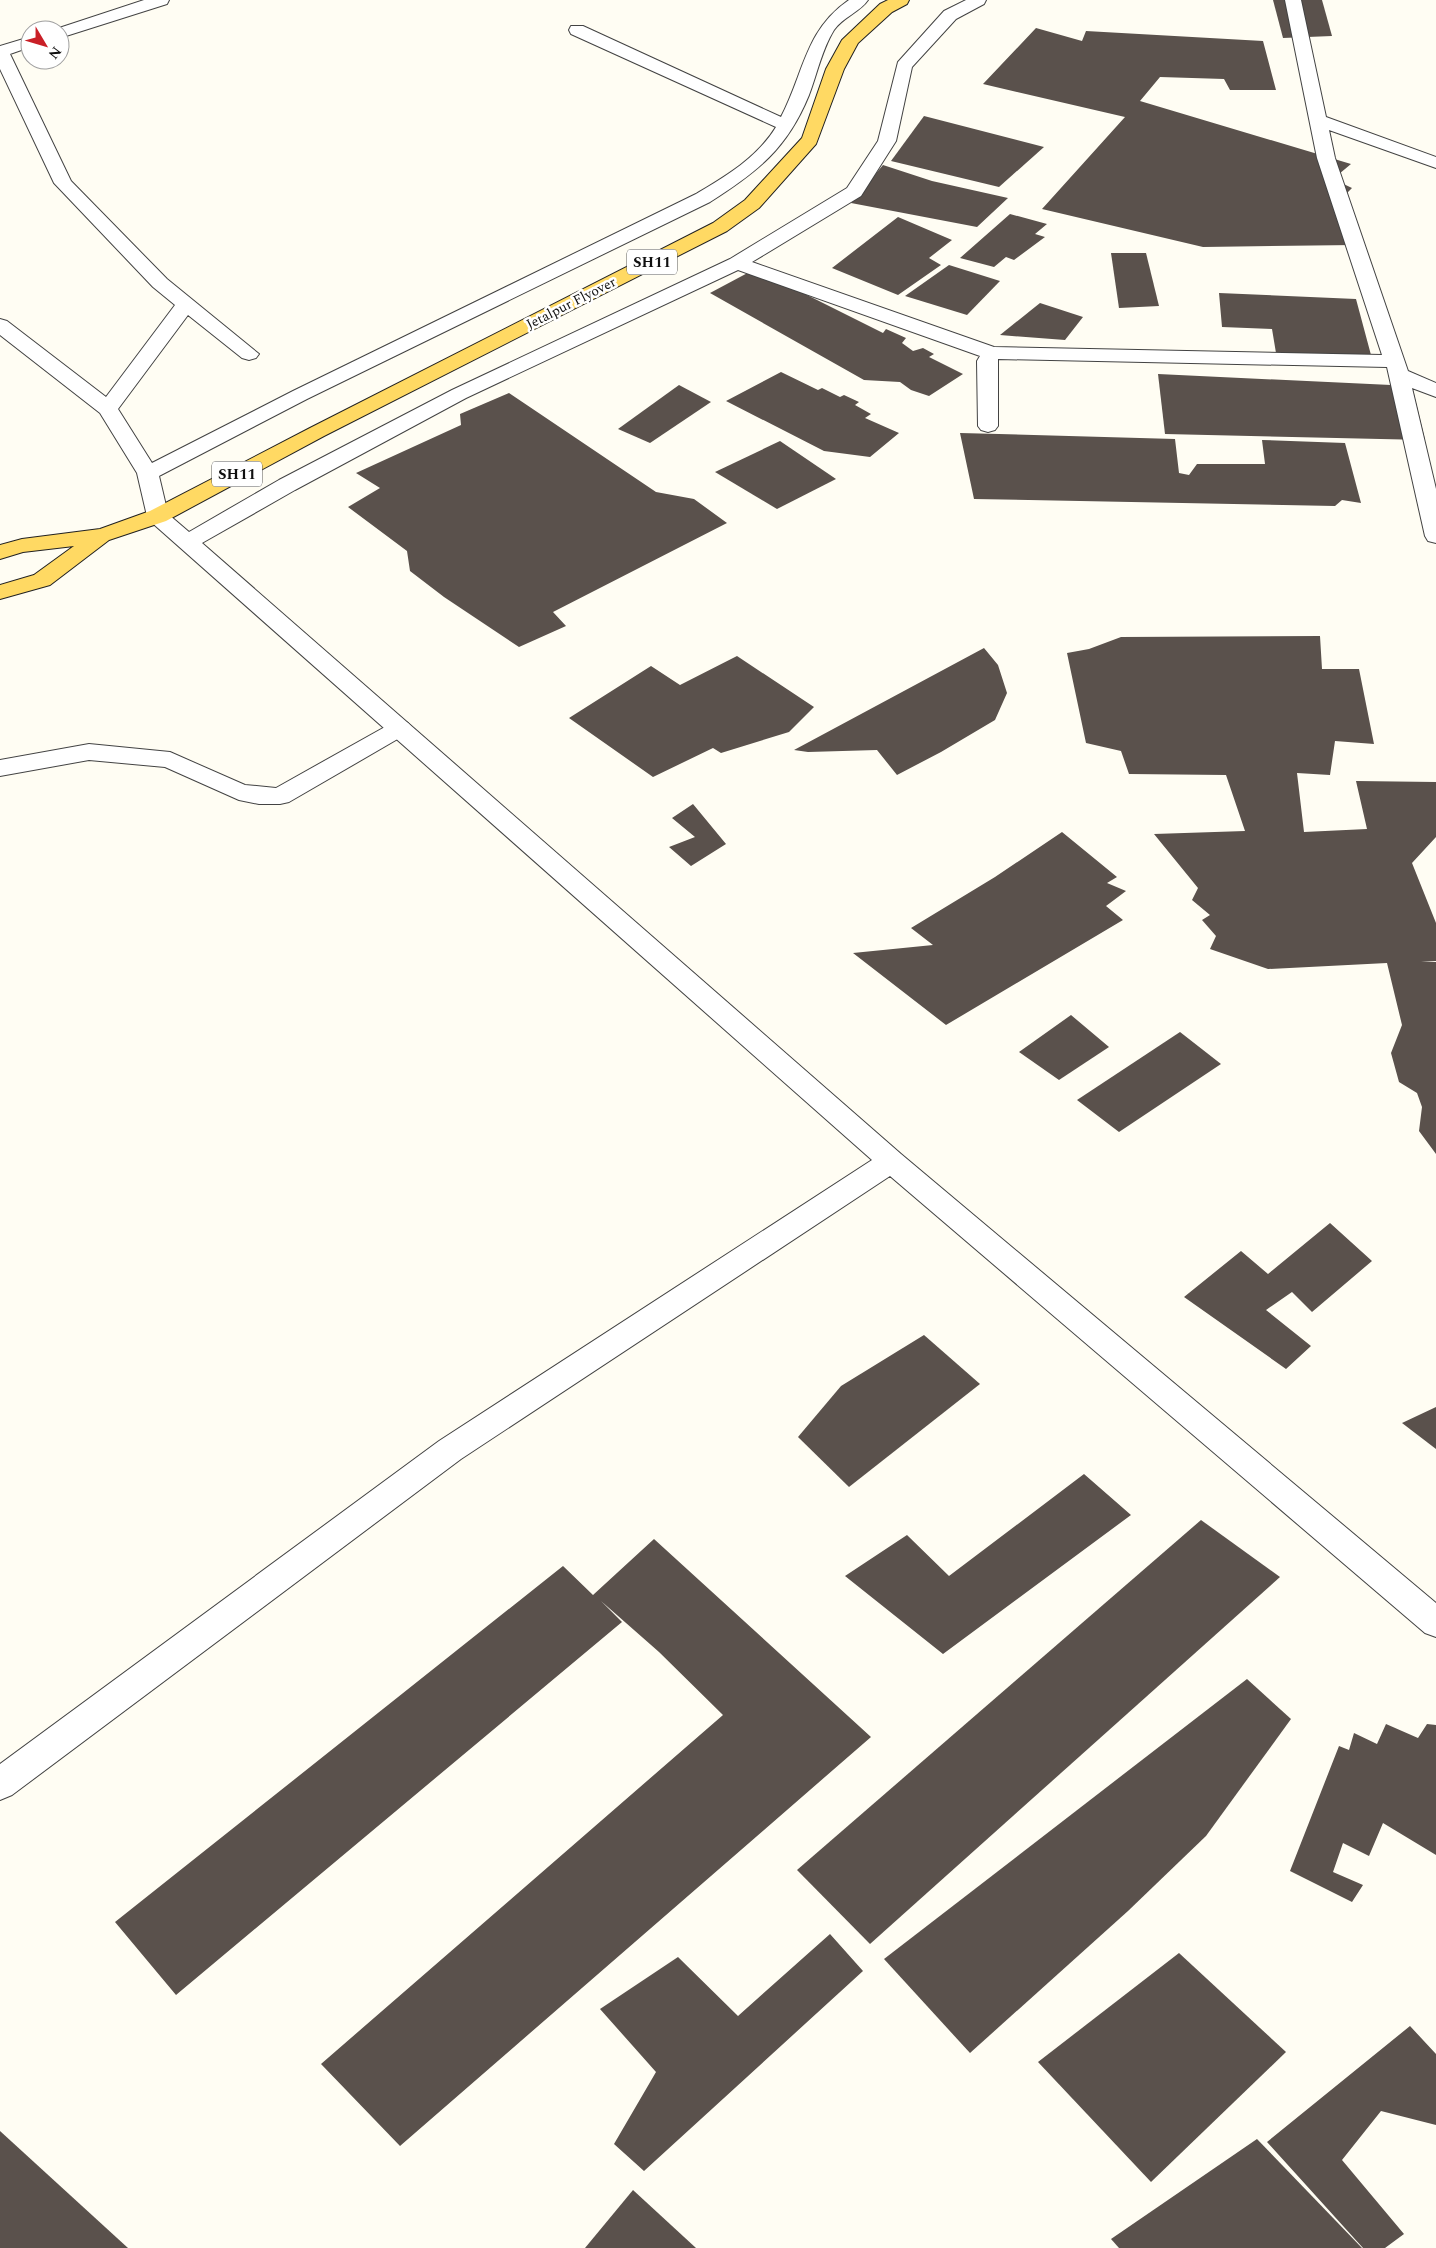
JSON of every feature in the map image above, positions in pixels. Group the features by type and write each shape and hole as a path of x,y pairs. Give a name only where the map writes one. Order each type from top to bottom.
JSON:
{"main road":[{"name":"Jetalpur Flyover","path":"158,516 317,432 720,227 752,204 810,140 835,69 851,40 886,8 901,0"},
{"name":"SH11","path":"0,552 22,546 104,535 158,516"},
{"path":"0,592 42,580 104,535"}],"street":[{"path":"70,29 161,0"},
{"path":"148,473 300,395 703,198 755,165 778,138 785,125 800,95 829,25 860,0"},
{"path":"187,542 459,394 737,263 854,192 887,141 904,66 950,15 978,0"},
{"path":"1293,0 1326,158 1396,368 1436,536"},
{"path":"577,30 785,125"},
{"path":"20,45 0,51 63,183 160,283 249,354"},
{"path":"1318,120 1436,163"},
{"path":"737,263 992,353 1396,368 1436,391"},
{"path":"108,409 186,304"},
{"path":"0,325 108,409 148,473 158,516 891,1161 1436,1623"},
{"path":"988,426 986,361 992,353"},
{"path":"0,768 89,752 170,760 239,792 259,796 280,796 400,728"},
{"path":"0,1784 450,1450 891,1161"}],"building":[{"path":"1273,0 1322,0 1332,36 1283,38"},
{"path":"1036,28 1082,41 1086,31 1263,41 1276,90 1230,90 1224,79 1160,77 1140,101 1351,164 1333,179 1352,188 1340,200 1355,245 1203,247 1042,209 1125,117 983,84"},
{"path":"924,116 1044,147 999,187 891,161"},
{"path":"883,165 932,181 1008,198 977,227 851,203"},
{"path":"1010,214 1047,224 1035,234 1045,237 1014,260 1006,257 994,267 960,258"},
{"path":"898,217 952,240 929,258 941,265 898,295 832,268"},
{"path":"1111,253 1146,253 1159,306 1119,308"},
{"path":"949,265 1000,281 967,315 905,296"},
{"path":"755,269 883,333 886,329 906,338 902,343 913,351 923,348 934,354 929,357 963,374 929,396 911,390 900,382 864,380 710,293"},
{"path":"1219,293 1356,299 1371,355 1276,353 1272,329 1222,327"},
{"path":"1040,303 1083,317 1065,340 1000,335"},
{"path":"781,372 818,390 822,388 840,397 844,395 859,402 855,405 871,414 865,418 899,433 870,457 824,451 726,401"},
{"path":"1158,374 1412,386 1425,440 1165,434"},
{"path":"679,385 711,402 650,443 618,429"},
{"path":"509,393 656,492 694,499 727,523 553,612 566,626 519,647 444,597 410,571 407,551 348,507 380,488 356,473 461,425 460,414"},
{"path":"960,433 1175,439 1179,473 1189,475 1197,464 1265,464 1262,440 1345,443 1361,503 1342,500 1335,506 974,499"},
{"path":"780,441 836,479 777,509 715,472"},
{"path":"1320,636 1322,669 1359,669 1374,744 1335,741 1330,775 1297,773 1304,832 1367,829 1356,781 1436,782 1436,837 1412,863 1436,923 1436,961 1421,962 1436,962 1436,1154 1419,1131 1422,1107 1417,1093 1399,1082 1391,1053 1402,1025 1387,963 1268,969 1210,949 1216,936 1202,920 1210,915 1192,900 1198,888 1154,834 1245,831 1226,775 1129,774 1121,751 1086,743 1067,653 1089,649 1121,637"},
{"path":"984,648 998,665 1007,693 995,720 941,752 897,775 877,750 808,752 794,750"},
{"path":"737,656 814,707 789,732 721,753 713,748 653,777 569,718 651,666 680,685"},
{"path":"693,804 726,844 691,866 669,847 695,837 672,818"},
{"path":"1062,832 1117,877 1107,883 1126,891 1106,906 1123,920 946,1025 853,953 933,945 911,928 995,877"},
{"path":"1071,1015 1109,1047 1059,1080 1019,1052"},
{"path":"1180,1032 1221,1064 1119,1132 1077,1100"},
{"path":"1330,1223 1372,1261 1312,1312 1292,1292 1266,1310 1311,1346 1286,1369 1184,1297 1241,1251 1268,1274"},
{"path":"924,1335 980,1384 849,1487 798,1437 841,1386"},
{"path":"1436,1407 1436,1449 1402,1423"},
{"path":"1084,1474 1131,1515 943,1654 845,1576 907,1535 949,1576"},
{"path":"1201,1520 1280,1577 870,1944 797,1870"},
{"path":"654,1539 871,1737 400,2146 321,2064 723,1715 659,1652 601,1601 622,1622 176,1995 115,1922 563,1566 593,1595"},
{"path":"1247,1679 1291,1719 1206,1836 1128,1911 970,2053 884,1959"},
{"path":"1386,1724 1418,1738 1427,1724 1436,1725 1436,1855 1383,1823 1369,1856 1343,1843 1333,1872 1363,1885 1352,1902 1290,1871 1339,1746 1349,1750 1354,1733 1377,1744"},
{"path":"830,1934 863,1971 644,2171 614,2144 656,2072 600,2009 678,1957 738,2016"},
{"path":"1179,1953 1286,2052 1151,2182 1038,2062"},
{"path":"1410,2026 1436,2054 1436,2125 1381,2111 1342,2160 1404,2234 1385,2248 1363,2248 1267,2142"},
{"path":"0,2131 128,2248 0,2248"},
{"path":"1257,2139 1362,2248 1119,2248 1111,2239"},
{"path":"633,2190 696,2248 585,2248"}]}
